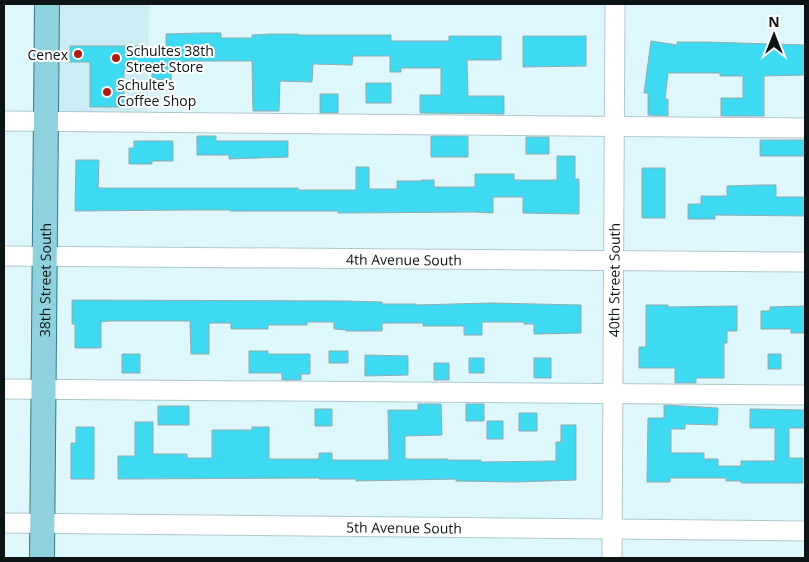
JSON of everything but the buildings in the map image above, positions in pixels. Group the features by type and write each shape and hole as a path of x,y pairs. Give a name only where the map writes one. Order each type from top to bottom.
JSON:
{"main road":[{"name":"38th Street South","path":"42,558 47,4"}],"street":[{"name":"40th Street South","path":"612,558 614,4"},
{"path":"4,122 805,128"},
{"name":"4th Avenue South","path":"4,256 805,262"},
{"path":"4,389 805,395"},
{"name":"5th Avenue South","path":"4,523 805,531"}],"shaded area":[{"path":"47,4 149,4 148,123 46,122"}],"place":[{"name":"Cenex","path":"78,54"},
{"name":"Schultes 38th Street Store","path":"116,58"},
{"name":"Schulte's Coffee Shop","path":"107,92"}]}
